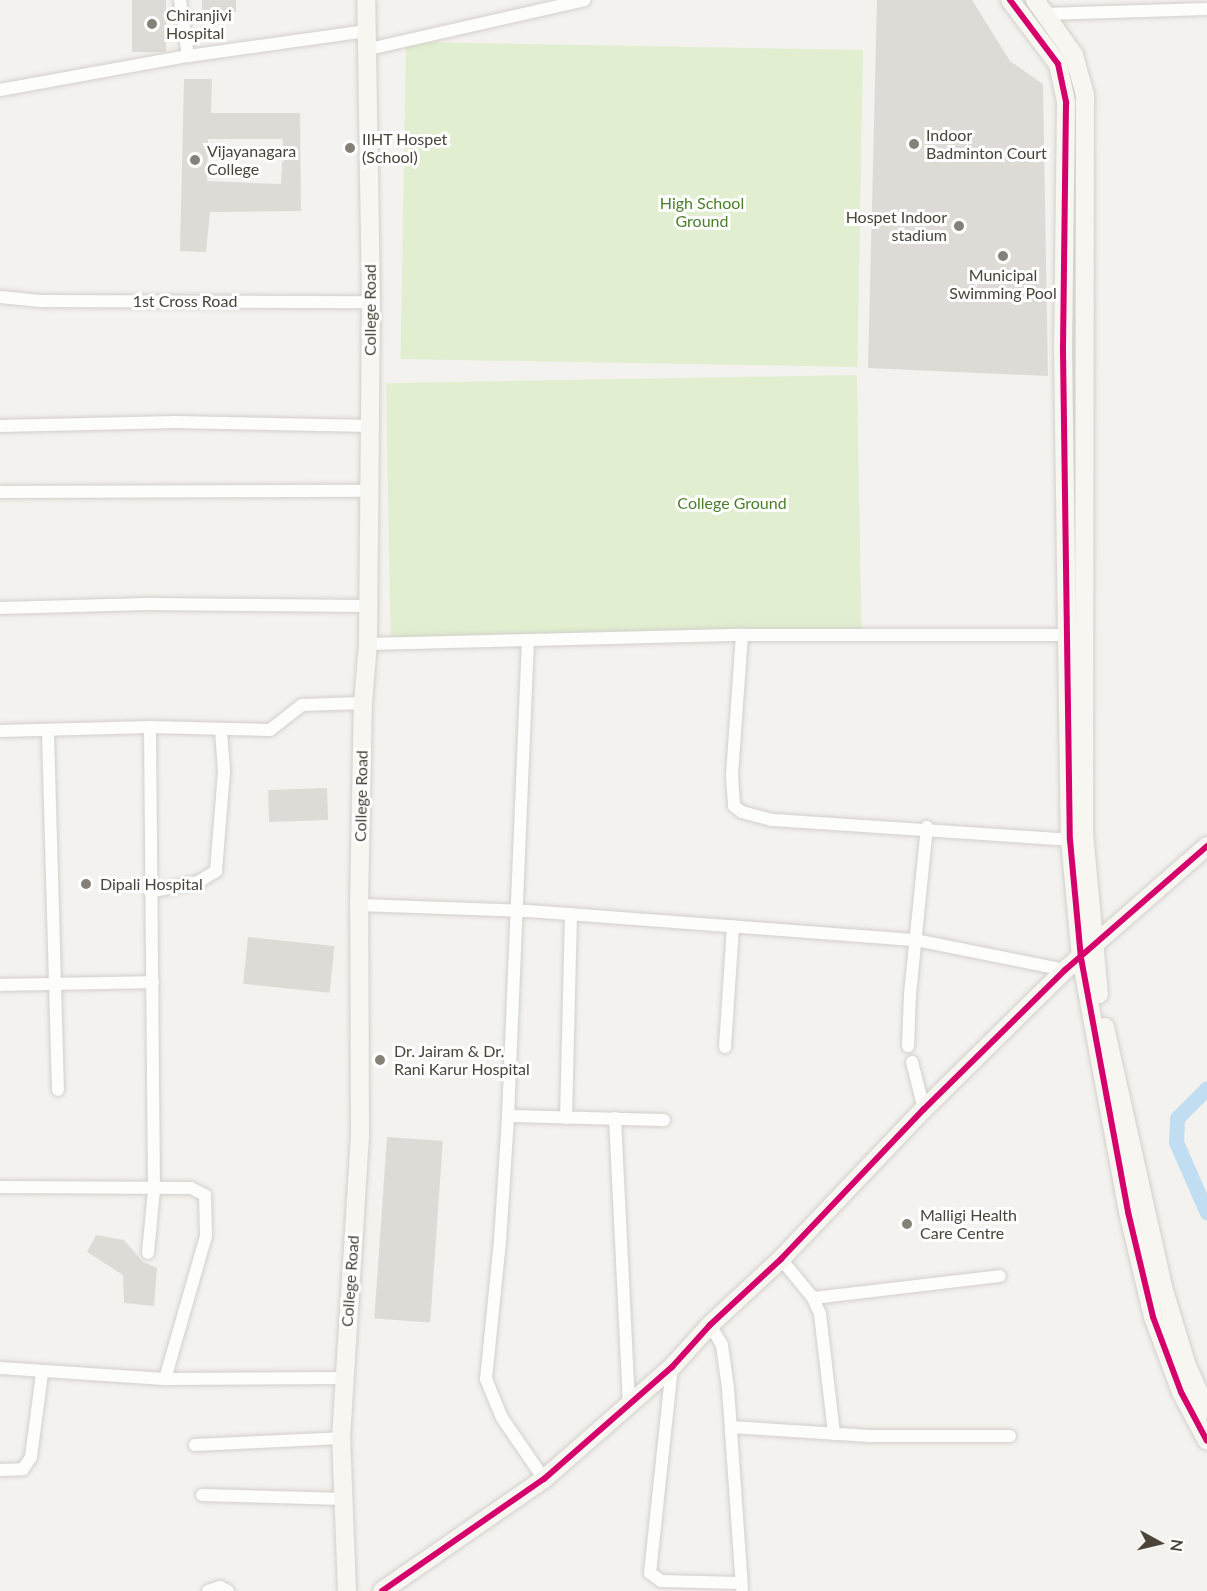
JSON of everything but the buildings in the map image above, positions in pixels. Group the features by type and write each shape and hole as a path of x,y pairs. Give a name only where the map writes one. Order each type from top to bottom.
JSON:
{"street":[{"path":"180,0 188,56"},
{"name":"College Road","path":"347,1590 341,1438 360,1138 359,905 363,703 368,644 371,302 366,0"},
{"path":"0,90 188,56 368,40 585,0"},
{"path":"1011,0 1058,64 1064,82 1063,351 1084,833 1096,975 1163,1287 1187,1366 1207,1410"},
{"path":"1040,7 1074,55 1085,95 1076,635 1070,840 1081,958 1128,1212 1153,1317 1181,1392 1207,1441"},
{"path":"1040,7 1207,9"},
{"name":"1st Cross Road","path":"0,297 41,301 371,302"},
{"path":"0,426 175,422 370,426"},
{"path":"0,492 369,491"},
{"path":"0,608 147,604 367,606"},
{"path":"368,644 742,635 1076,635"},
{"path":"742,635 732,776 734,806 757,818 772,820 927,827 1070,840"},
{"path":"528,640 500,1241 486,1379 502,1418 544,1479"},
{"path":"0,731 48,733 150,727 220,731 270,730 283,723 294,710 310,703 363,703"},
{"path":"148,1253 154,1189 150,727"},
{"path":"150,892 198,882 216,871 224,771 220,731"},
{"path":"48,733 58,1090"},
{"path":"908,1046 927,827"},
{"path":"382,1591 544,1479 672,1367 710,1325 781,1259 924,1109 1065,970 1207,846"},
{"path":"359,905 571,914 916,940 1065,970"},
{"path":"566,1118 571,914"},
{"path":"725,1047 733,926"},
{"path":"0,985 153,982"},
{"path":"912,1062 924,1109"},
{"path":"507,1116 664,1120"},
{"path":"615,1118 629,1404"},
{"path":"0,1187 201,1190 205,1195 208,1219 202,1252 165,1379"},
{"path":"781,1259 813,1298 822,1323 834,1434"},
{"path":"813,1298 1000,1276"},
{"path":"672,1367 650,1573 661,1581 742,1587 731,1427 722,1345 710,1325"},
{"path":"0,1368 165,1379 343,1378"},
{"path":"0,1470 23,1468 31,1457 42,1372"},
{"path":"731,1427 834,1434 1010,1436"},
{"path":"195,1445 341,1438"},
{"path":"202,1496 344,1499"},
{"path":"208,1591 220,1587 228,1591"}],"green space":[{"name":"High School Ground","path":"406,42 863,50 857,367 401,359"},
{"name":"College Ground","path":"857,375 861,629 391,637 386,383"}],"waterway":[{"path":"1207,1088 1177,1118 1176,1142 1207,1213"}],"cycle path":[{"path":"1010,0 1058,64 1066,103 1063,351 1070,840 1081,958 1128,1212 1153,1317 1181,1392 1207,1441"},
{"path":"382,1591 544,1479 672,1367 710,1325 781,1259 924,1109 1065,970 1207,846"}],"place":[{"name":"Chiranjivi Hospital","path":"152,24"},
{"name":"Indoor Badminton Court","path":"914,144"},
{"name":"IIHT Hospet (School)","path":"350,148"},
{"name":"Vijayanagara College","path":"195,160"},
{"name":"Hospet Indoor stadium","path":"959,226"},
{"name":"Municipal Swimming Pool","path":"1003,256"},
{"name":"Dipali Hospital","path":"86,884"},
{"name":"Dr. Jairam & Dr. Rani Karur Hospital","path":"380,1060"},
{"name":"Malligi Health Care Centre","path":"907,1224"}]}
